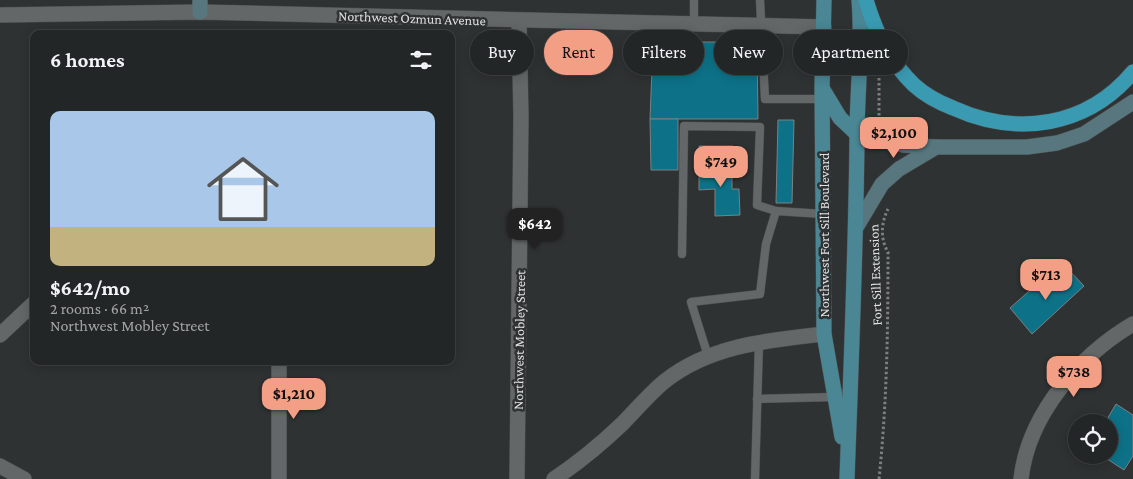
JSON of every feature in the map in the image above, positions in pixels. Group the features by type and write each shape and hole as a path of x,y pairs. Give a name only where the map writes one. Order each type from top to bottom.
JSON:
{"highway":[{"path":"866,0 877,30"},
{"path":"905,75 916,87 942,103 974,117 995,123 1036,124 1077,114 1109,95 1133,72"}],"main road":[{"name":"Northwest Fort Sill Boulevard","path":"824,0 824,334 847,474"},
{"name":"Northwest Fort Sill Boulevard","path":"847,474 857,226 857,134 861,28 859,0"},
{"path":"823,94 840,118 857,134"}],"street":[{"name":"Northwest Ozmun Avenue","path":"0,15 200,6 519,21 824,27"},
{"name":"Northwest Mobley Street","path":"518,479 519,21"},
{"path":"857,134 903,145 1027,147 1057,143 1084,134 1133,102"},
{"path":"857,226 882,184 899,169 936,147"},
{"path":"0,335 30,307"},
{"path":"1021,479 1024,458 1047,408 1083,362 1112,336 1133,324"},
{"path":"554,479 576,464 620,426 666,380 708,356 759,342 824,334"},
{"path":"279,365 279,479"},
{"path":"0,466 24,479"}],"lane":[{"path":"694,0 694,24"},
{"path":"760,0 763,25 765,99 823,94"},
{"path":"682,254 684,126 760,127 757,205 776,211 823,214"},
{"path":"708,356 690,302 760,294 766,244 776,211"},
{"path":"755,479 759,342"},
{"path":"757,399 835,398"}],"path":[{"path":"878,75 878,140"},
{"name":"Fort Sill Extension","path":"880,479 886,404 888,337 888,252 883,244 882,229 885,214 892,201 882,184"}],"building":[{"path":"704,42 714,42 714,75 757,75 758,119 650,119 652,75 704,75"},
{"path":"650,119 678,119 678,170 651,170"},
{"path":"778,120 794,120 792,203 776,203"},
{"path":"699,146 733,146 732,165 699,164"},
{"path":"699,164 732,165 732,189 739,189 740,215 715,216 715,189 699,190"},
{"path":"1069,270 1084,286 1032,334 1010,308 1044,278 1052,285"},
{"path":"1116,404 1133,415 1133,456 1124,470 1115,464 1118,464 1118,414 1110,414"}]}
